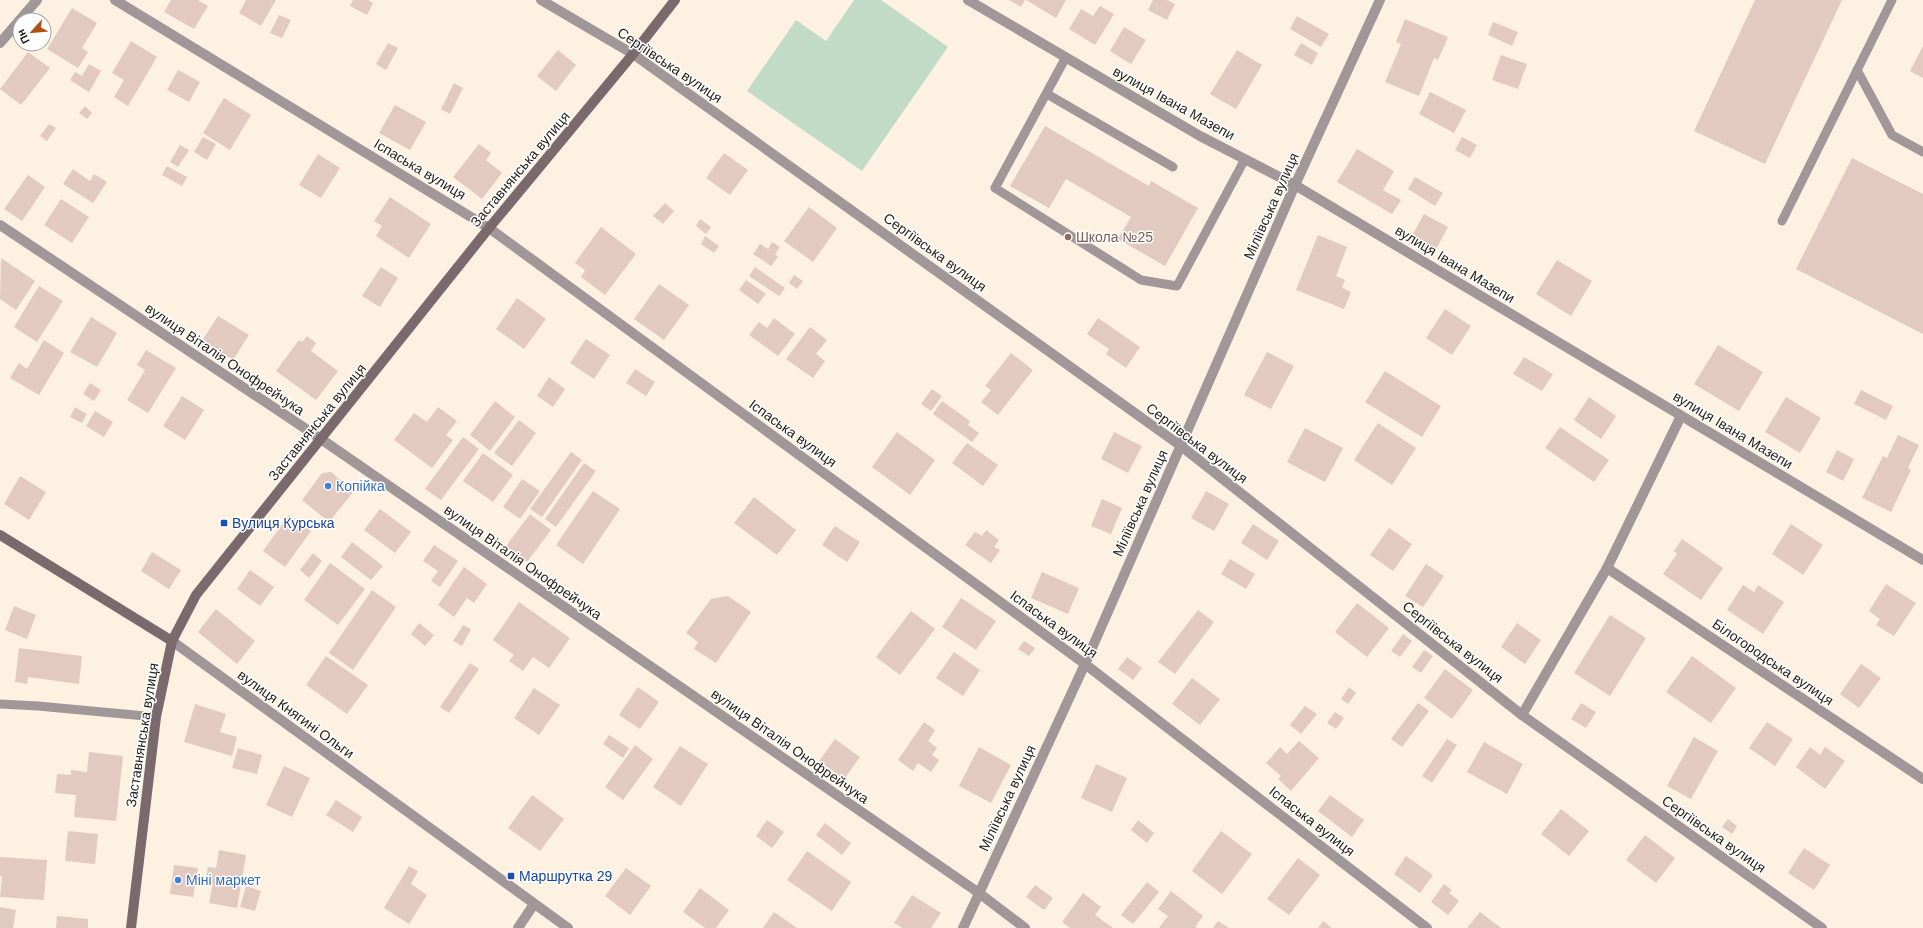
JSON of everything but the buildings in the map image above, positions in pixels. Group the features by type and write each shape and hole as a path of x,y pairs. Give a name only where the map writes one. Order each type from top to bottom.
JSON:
{"street":[{"path":"0,43 37,0"},
{"name":"Іспаська вулиця","path":"115,0 489,228 1085,664 1427,928"},
{"name":"Сергіївська вулиця","path":"541,0 634,54 1181,446 1522,715 1822,928"},
{"name":"Заставнянська вулиця","path":"131,928 156,717 172,641 196,595 489,228 634,54 675,0"},
{"name":"вулиця Івана Мазепи","path":"968,0 1200,136 1296,186 1923,560"},
{"name":"Міліївська вулиця","path":"963,928 1085,664 1296,186 1380,0"},
{"name":"вулиця Віталія Онофрейчука","path":"0,225 321,439 979,893 1025,928"},
{"path":"1522,715 1607,568 1681,416"},
{"name":"вулиця Княгині Ольги","path":"0,535 172,641 568,928"},
{"name":"Білогородська вулиця","path":"1607,568 1923,779"},
{"path":"518,928 534,904"}],"lane":[{"path":"1782,221 1892,0"},
{"path":"1066,58 995,188 1141,280 1177,286 1245,159"},
{"path":"1857,70 1892,135 1923,152"},
{"path":"1047,94 1173,167"},
{"path":"0,704 156,717"}],"green space":[{"path":"854,0 881,0 948,47 862,171 747,91 796,20 826,41"}],"place":[{"name":"Школа №25","path":"1068,237"},
{"name":"Копійка","path":"328,486"},
{"name":"Вулиця Курська","path":"224,523"},
{"name":"Маршрутка 29","path":"511,876"},
{"name":"Міні маркет","path":"178,880"}]}
